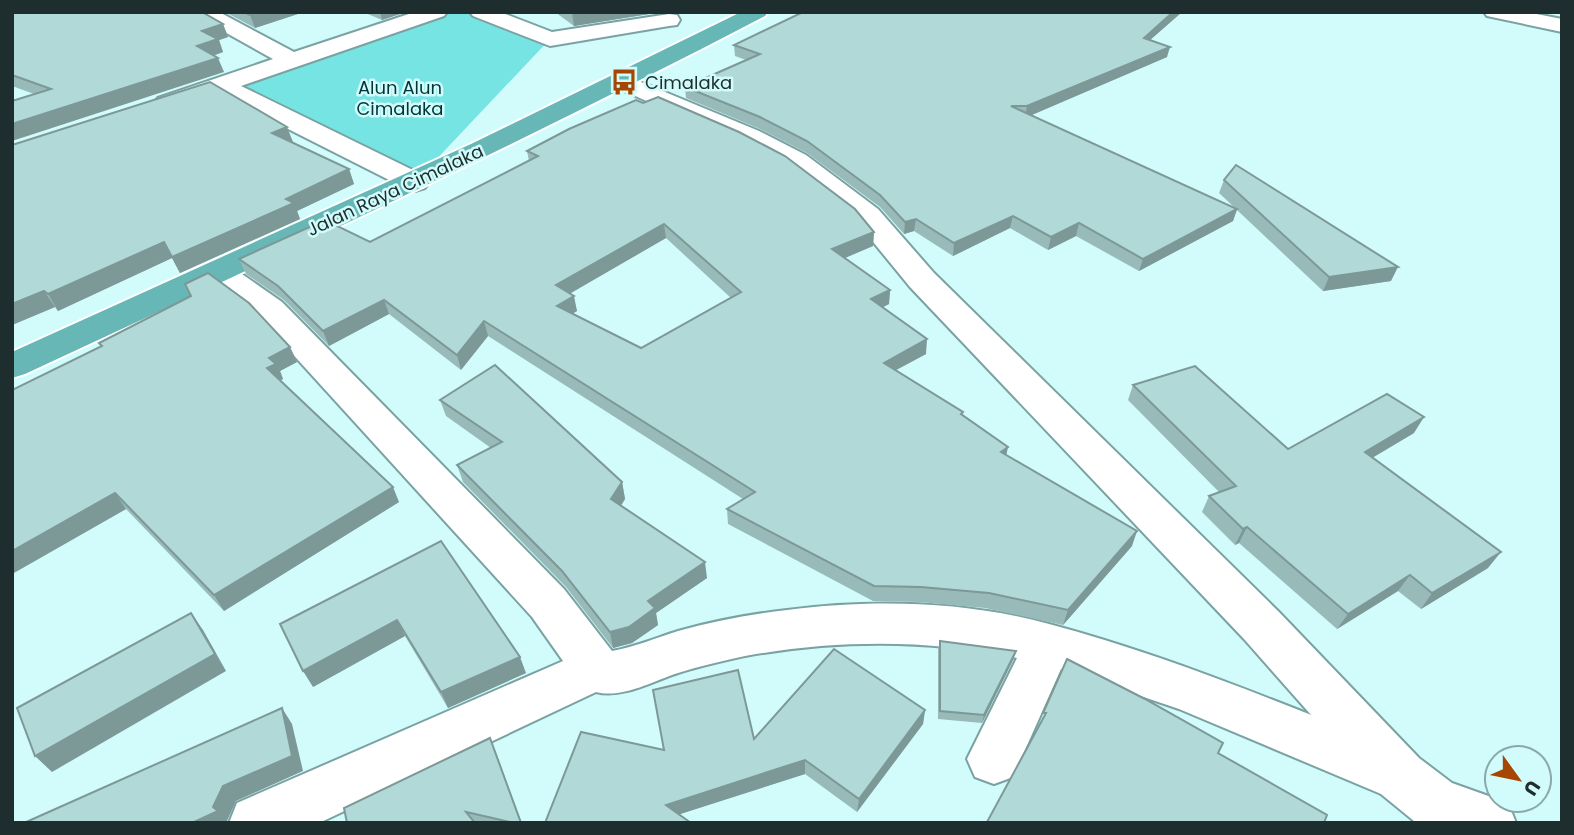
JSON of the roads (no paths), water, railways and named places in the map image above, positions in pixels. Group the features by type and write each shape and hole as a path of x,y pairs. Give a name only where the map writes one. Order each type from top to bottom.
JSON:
{"highway":[{"name":"Jalan Raya Cimalaka","path":"12,366 415,182 624,82 758,12"}],"street":[{"path":"203,12 293,61"},
{"path":"146,109 437,12"},
{"path":"480,12 550,39 669,20"},
{"path":"1494,12 1562,26"},
{"path":"624,82 750,137 796,161 867,215 922,280 1261,625 1388,762 1433,802 1488,823"},
{"path":"220,85 415,182"},
{"path":"218,272 270,309 312,352 548,603 604,674 700,646 778,631 847,623 921,625 1021,637 1048,644 1191,691 1388,762"},
{"path":"994,759 1048,644"},
{"path":"257,823 589,657"}],"place":[{"name":"Cimalaka","path":"624,82"}],"park label":[{"name":"Alun Alun Cimalaka","path":"400,98"}]}
